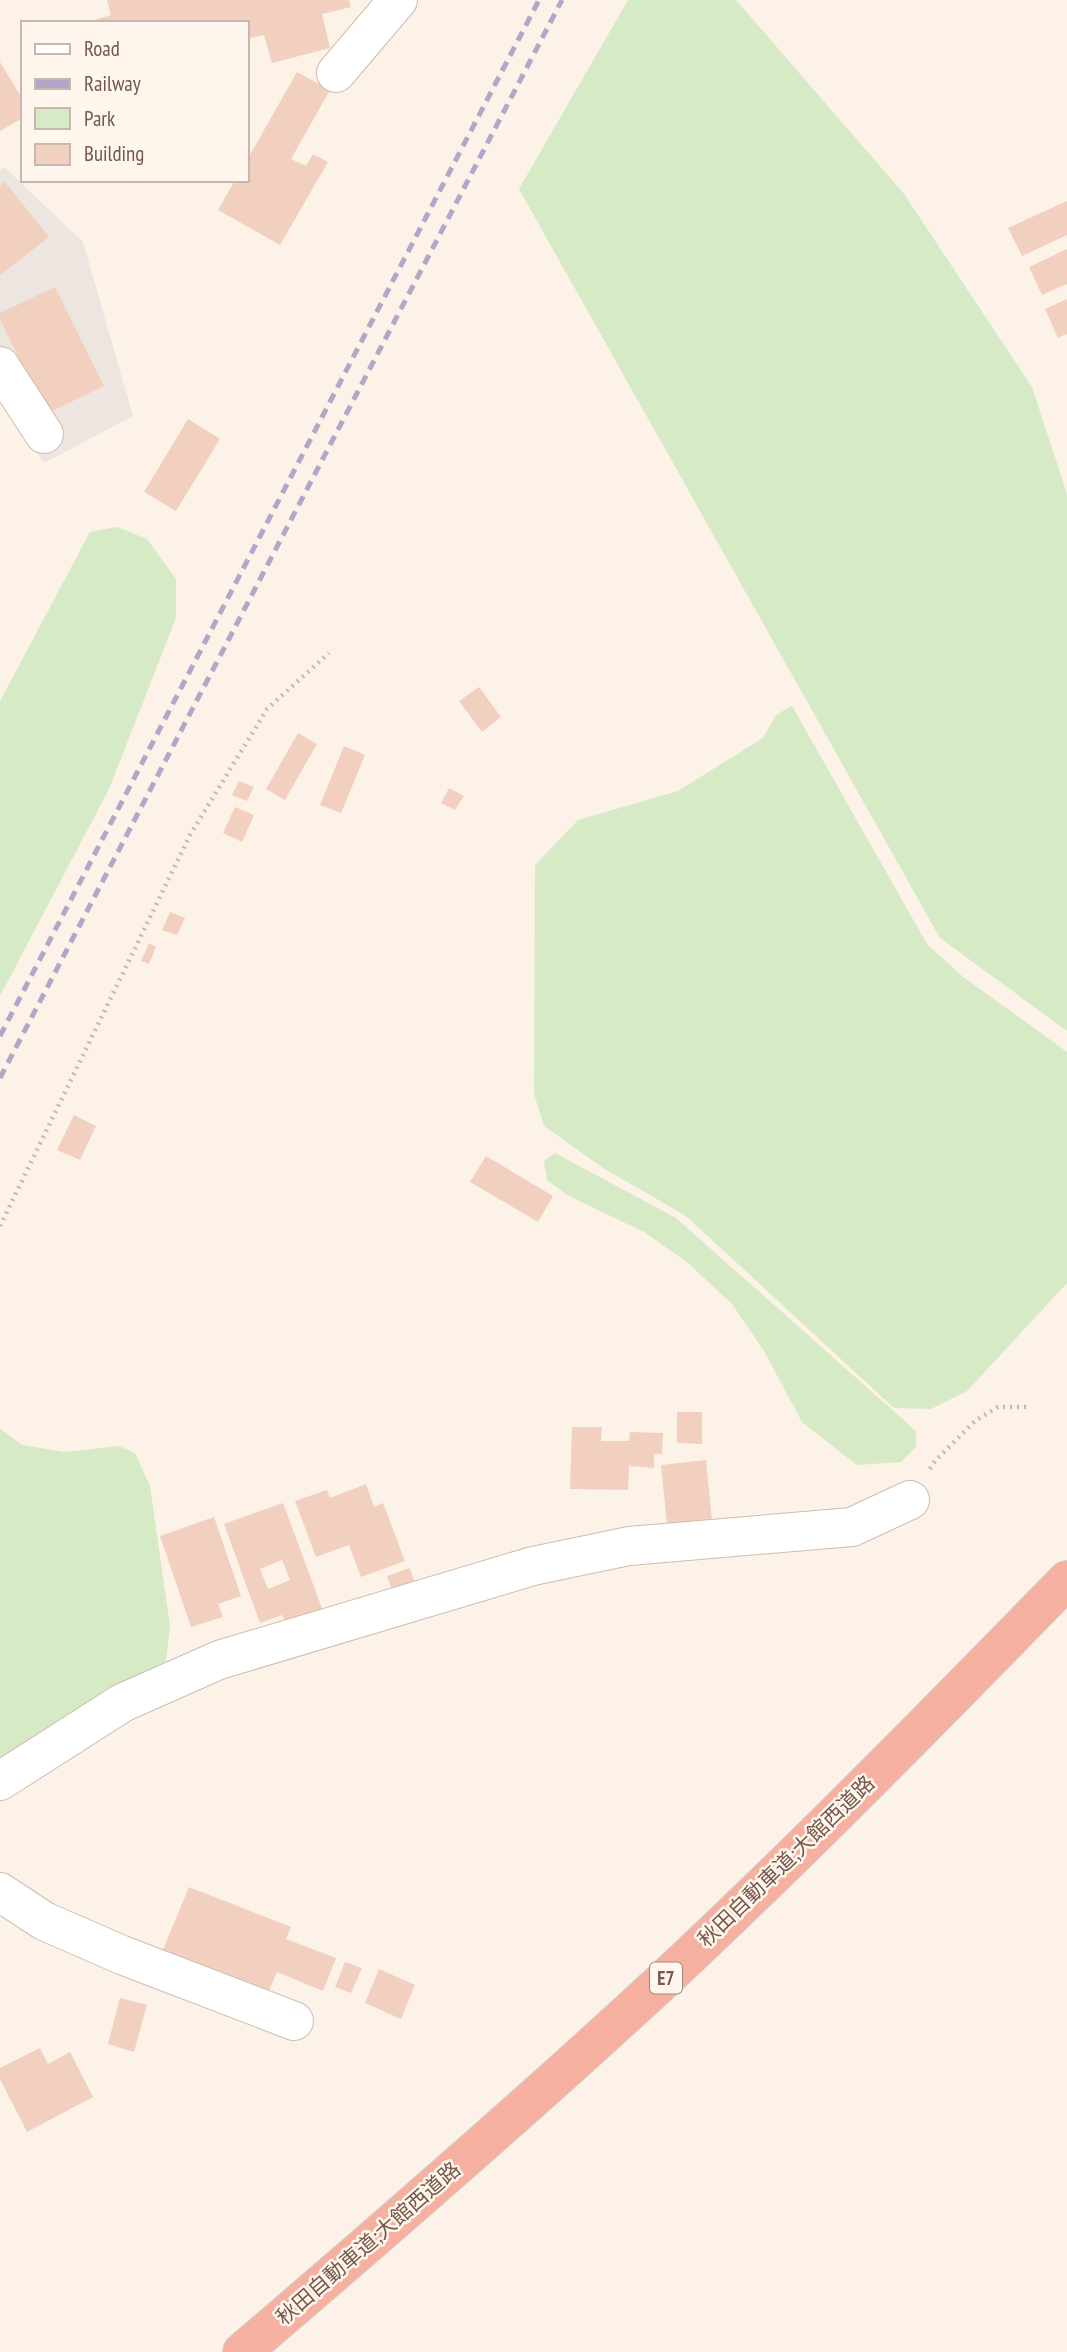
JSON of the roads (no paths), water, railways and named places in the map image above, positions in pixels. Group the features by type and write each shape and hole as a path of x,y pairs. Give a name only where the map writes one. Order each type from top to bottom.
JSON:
{"highway":[{"name":"秋田自動車道;大館西道路","path":"242,2352 398,2220 668,1976 928,1722 1067,1580"}],"street":[{"path":"336,73 398,0"},
{"path":"0,366 44,434"},
{"path":"0,1781 122,1703 219,1660 533,1566 629,1546 852,1527 910,1500"},
{"path":"0,1892 44,1921 294,2021"}],"railway":[{"path":"0,1036 539,0"},
{"path":"0,1078 562,0"}]}
